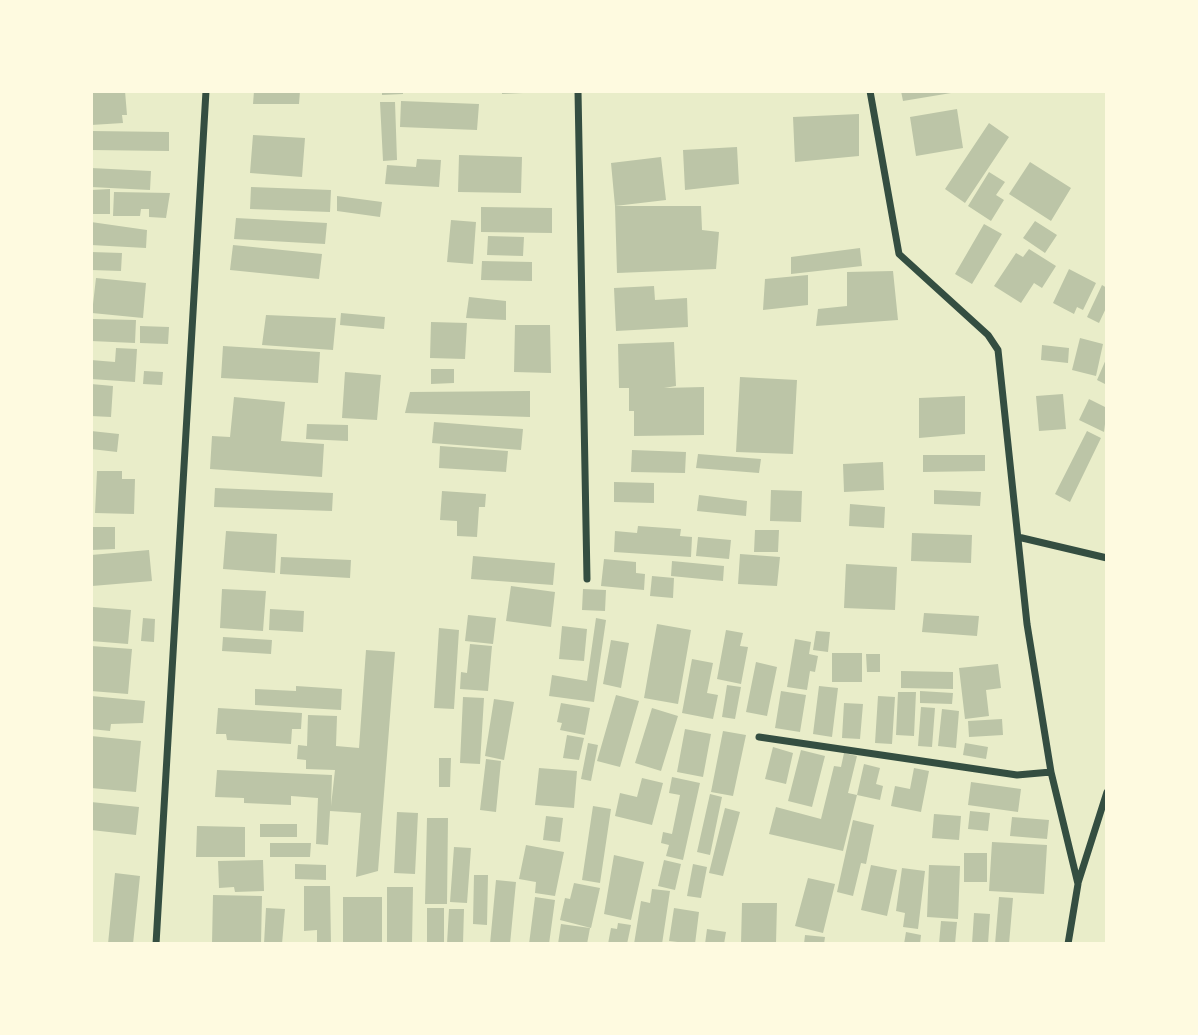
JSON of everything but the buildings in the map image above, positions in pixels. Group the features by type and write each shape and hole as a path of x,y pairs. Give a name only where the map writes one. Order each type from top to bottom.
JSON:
{"street":[{"path":"156,944 206,91"},
{"path":"578,91 587,579"},
{"path":"870,91 899,254 988,335 998,350 1027,624 1051,772 1078,884"},
{"path":"1018,537 1107,558"},
{"path":"759,737 1017,775 1051,772"},
{"path":"1068,944 1078,884 1107,792"}]}
